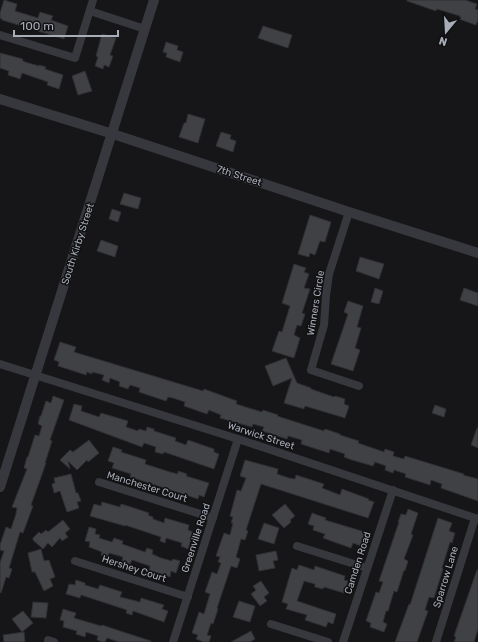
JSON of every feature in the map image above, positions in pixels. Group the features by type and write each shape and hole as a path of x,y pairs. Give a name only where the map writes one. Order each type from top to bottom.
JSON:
{"street":[{"path":"0,35 75,58 93,0"},
{"name":"South Kirby Street","path":"0,487 113,134 154,0"},
{"path":"90,11 145,29"},
{"name":"7th Street","path":"0,99 113,134 478,253"},
{"name":"Winners Circle","path":"349,212 329,274 324,325 311,370 359,386"},
{"name":"Warwick Street","path":"0,364 477,518"},
{"name":"Greenville Road","path":"173,642 238,440"},
{"name":"Manchester Court","path":"99,482 213,518"},
{"name":"Camden Road","path":"343,642 392,490"},
{"name":"Sparrow Lane","path":"436,642 477,518"},
{"path":"297,546 367,568"},
{"name":"Hershey Court","path":"75,561 188,597"},
{"path":"272,624 328,642"}],"building":[{"path":"4,0 17,4 15,11 38,18 40,12 53,16 51,20 68,26 64,39 2,20 0,18 0,13"},
{"path":"407,0 465,0 477,4 475,9 478,10 478,20 476,25 459,19 460,16 437,9 436,11"},
{"path":"263,26 292,35 288,48 258,38"},
{"path":"102,34 116,38 110,55 113,56 109,67 104,65 103,69 95,66"},
{"path":"166,42 178,46 177,50 183,52 180,62 166,57 167,53 163,52"},
{"path":"0,53 23,59 22,60 25,62 46,67 45,69 63,75 59,89 47,85 48,82 22,73 20,79 8,75 9,71 0,68"},
{"path":"85,71 92,91 78,95 72,76"},
{"path":"188,114 205,119 198,143 179,137 184,123 186,123"},
{"path":"221,132 231,135 230,139 236,141 233,152 216,146"},
{"path":"124,193 141,198 138,209 120,204"},
{"path":"112,209 121,212 118,222 109,219"},
{"path":"310,215 331,222 325,242 320,241 315,255 310,253 309,257 298,254"},
{"path":"101,240 118,246 115,257 97,251"},
{"path":"360,257 384,264 379,279 356,271"},
{"path":"294,264 306,268 304,272 309,274 304,288 310,289 302,313 305,314 301,326 297,325 294,335 300,338 294,358 272,351 279,331 282,332 290,306 282,303"},
{"path":"375,288 383,291 379,304 371,302"},
{"path":"464,288 478,293 478,306 460,300"},
{"path":"348,301 363,306 357,327 361,328 355,348 360,350 353,371 331,364 348,314 344,312"},
{"path":"60,342 76,347 74,352 203,391 204,389 237,401 236,404 262,412 263,410 324,431 325,429 384,452 385,449 394,452 393,456 404,459 405,456 478,479 478,501 441,488 442,484 431,480 430,485 405,477 406,474 394,470 393,473 385,470 386,466 375,462 373,466 352,460 344,457 345,454 330,449 329,453 301,444 302,440 288,436 287,439 262,431 264,427 253,424 252,427 220,418 221,415 209,410 207,414 184,406 185,402 173,398 168,397 166,401 139,392 140,388 130,385 128,389 119,386 120,382 110,378 109,383 102,380 104,375 87,372 86,375 58,366 59,362 54,360"},
{"path":"286,358 297,383 334,397 345,399 344,404 349,406 345,418 305,406 304,409 284,403 292,378 273,386 265,366"},
{"path":"53,396 64,400 50,440 52,441 46,463 31,505 33,506 23,533 20,532 9,568 12,569 9,578 6,577 1,593 0,563 4,551 0,550 0,545 6,527 11,529 16,514 17,508 12,507 27,469 24,468 35,435 39,436 42,426 38,424 40,416 46,401 51,403"},
{"path":"74,404 82,406 81,411 99,417 101,413 128,421 126,427 138,431 139,429 146,431 147,427 154,429 154,431 176,438 175,441 186,445 188,440 214,449 214,452 219,454 214,469 164,452 163,454 155,452 156,447 144,443 142,447 69,420"},
{"path":"435,405 446,409 444,417 432,413"},
{"path":"478,428 478,448 471,445"},
{"path":"89,440 99,453 88,462 87,460 77,470 68,461 70,469 60,460 70,450 73,452"},
{"path":"113,447 122,450 121,452 146,460 145,464 178,474 178,471 187,474 186,476 209,483 204,497 199,495 198,499 130,477 131,474 112,468 114,463 108,461"},
{"path":"245,460 278,469 277,474 289,478 295,479 296,475 324,484 322,488 340,495 342,489 374,502 368,518 261,484 246,530 248,531 245,540 241,539 236,557 240,559 237,568 231,566 213,624 211,623 207,635 211,636 209,642 204,642 196,639 198,635 192,633 199,612 204,614 210,594 205,592 212,572 217,574 221,563 218,562 220,557 216,556 224,533 230,535 233,517 230,516 237,490 241,491 246,478 240,476"},
{"path":"71,474 76,493 78,493 81,501 77,502 79,508 67,512 60,491 54,493 52,484 55,483 54,478"},
{"path":"102,502 120,507 121,504 149,513 148,515 153,517 153,519 164,523 165,518 189,525 188,530 193,532 188,549 181,546 182,543 166,538 165,543 160,541 161,537 125,525 90,516 94,504 101,506"},
{"path":"285,504 295,516 284,528 272,515"},
{"path":"408,509 418,513 411,534 413,535 404,559 408,561 405,571 404,570 397,592 394,591 388,611 386,611 383,622 387,624 384,632 370,627 371,623 366,621 376,592 379,593 383,582 379,581 401,514 406,515"},
{"path":"312,513 326,518 325,520 365,532 361,546 353,543 351,548 323,538 325,534 313,530 314,526 308,524"},
{"path":"438,518 452,523 449,531 455,533 452,543 450,542 434,598 429,597 425,610 428,611 417,642 395,642 409,604 410,605"},
{"path":"63,520 70,529 65,533 68,537 62,541 60,538 52,547 48,543 43,549 33,540 39,532 41,534 46,530 48,532"},
{"path":"264,523 279,528 274,544 258,539"},
{"path":"89,527 96,529 95,534 100,535 99,538 112,542 114,538 123,541 122,544 145,552 147,548 153,550 152,554 161,558 172,561 173,559 180,561 176,573 171,571 170,577 149,570 150,566 132,560 130,564 122,561 123,557 109,553 108,557 101,555 102,552 89,547 90,542 85,541"},
{"path":"41,549 44,561 49,560 55,577 50,579 53,586 44,591 35,572 32,572 28,553"},
{"path":"276,551 278,560 273,561 275,568 259,571 256,555"},
{"path":"299,565 314,570 315,566 345,576 344,580 348,581 344,593 324,587 323,589 315,587 315,584 304,581 297,601 336,614 333,624 328,622 326,627 305,620 307,615 286,609 288,604 282,602 292,568 297,570"},
{"path":"477,570 478,629 474,642 454,642 456,637 454,636"},
{"path":"76,580 85,583 85,585 98,589 100,585 122,592 120,597 140,602 141,598 164,605 162,609 168,611 164,622 133,611 132,615 126,613 127,610 81,595 80,598 66,594 69,584 75,585"},
{"path":"261,581 269,593 264,597 267,601 260,606 251,594 256,590 253,586"},
{"path":"239,601 255,606 250,622 233,617"},
{"path":"33,602 48,603 46,618 31,617"},
{"path":"63,609 76,613 74,618 101,626 102,625 151,642 119,642 107,638 105,642 103,642 97,640 98,636 86,632 85,637 76,634 77,631 63,627 64,621 60,620"},
{"path":"23,611 33,623 22,632 12,619"},
{"path":"251,631 255,639 250,642 231,642"},
{"path":"24,632 25,642 4,642 3,635"}]}
